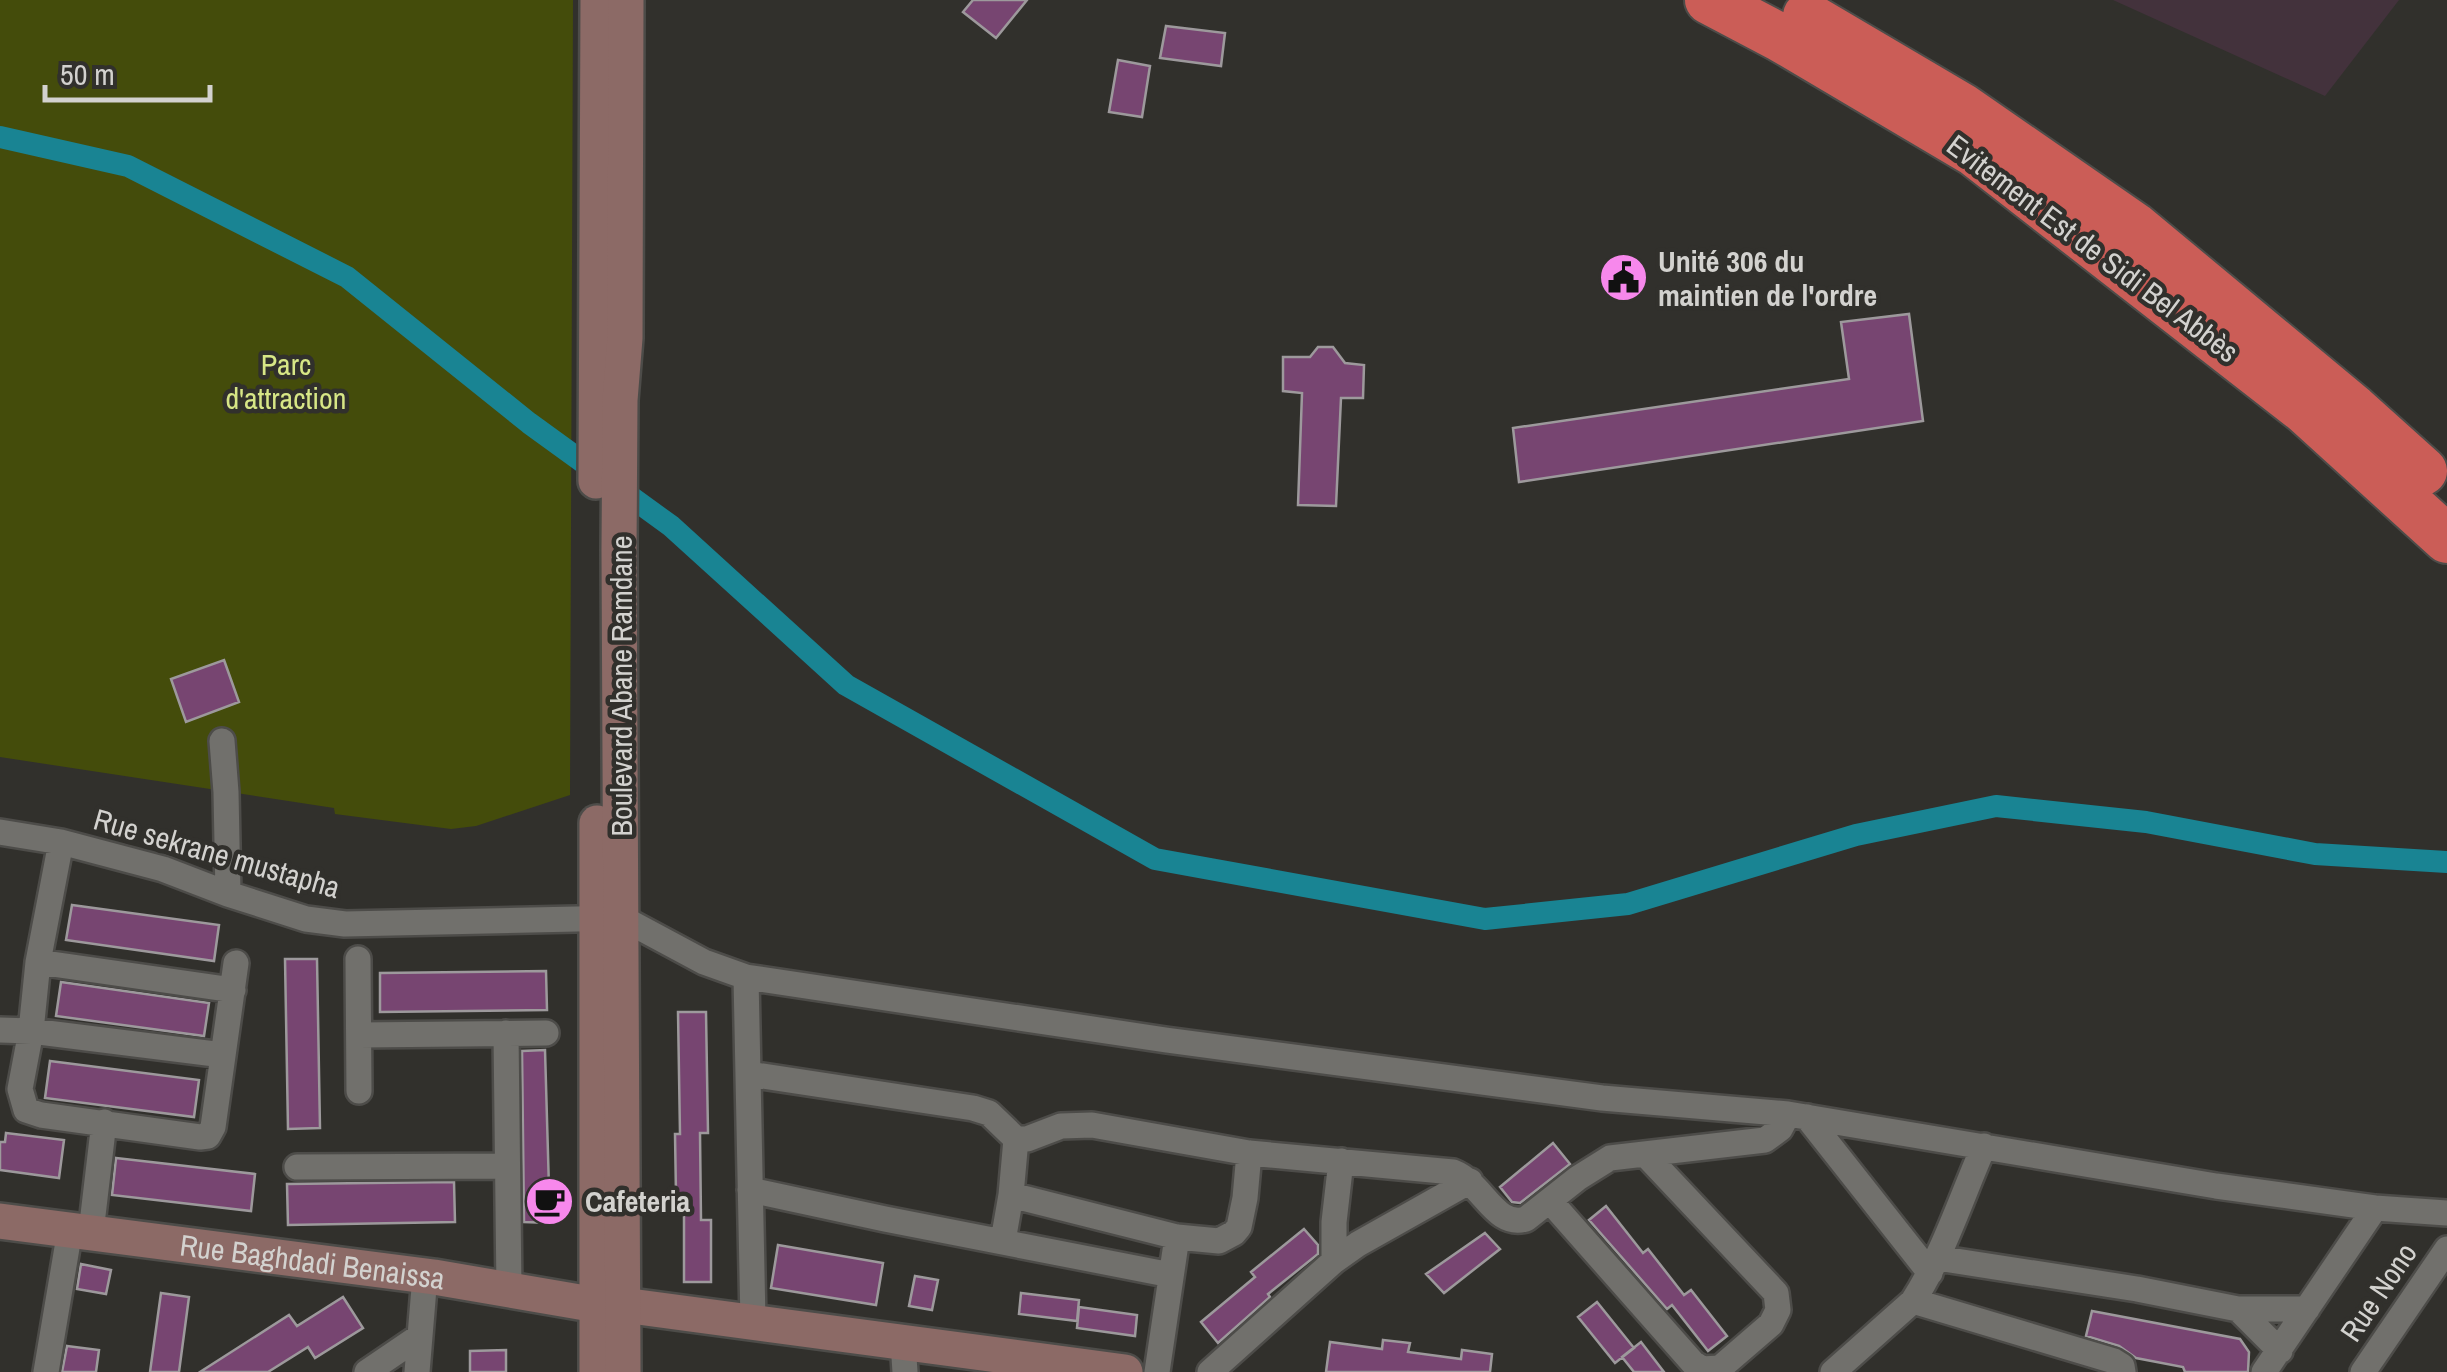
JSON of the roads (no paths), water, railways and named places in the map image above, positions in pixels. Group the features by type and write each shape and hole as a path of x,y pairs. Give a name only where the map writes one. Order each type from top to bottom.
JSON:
{"highway":[{"name":"Evitement Est de Sidi Bel Abbès","path":"1709,0 1974,152 2305,410 2447,539"},
{"name":"Evitement Est de Sidi Bel Abbès","path":"1778,0 1963,108 2135,227 2354,409 2447,494"}],"main road":[{"name":"Boulevard Abane Ramdane","path":"598,0 608,402 610,918 610,1305 598,1372"},
{"name":"Boulevard Abane Ramdane","path":"608,402 624,338 626,0"},
{"name":"Rue Baghdadi Benaissa","path":"0,1221 753,1322 904,1357 1125,1372"},
{"name":"Boulevard Abane Ramdane","path":"610,1305 623,1372"}],"street":[{"path":"222,741 228,894"},
{"name":"Rue sekrane mustapha","path":"0,832 61,842 163,870 306,919 345,924 610,918"},
{"path":"61,842 20,1088 26,1110 208,1136 213,1127 236,963"},
{"path":"610,918 746,977 1166,1040 1602,1098 1798,1116 2216,1186 2376,1208 2447,1213"},
{"path":"358,959 359,1091"},
{"path":"38,962 233,990"},
{"path":"746,977 753,1322"},
{"path":"0,1030 223,1055"},
{"path":"506,1033 509,1290"},
{"path":"359,1035 546,1033"},
{"path":"750,1074 973,1108 989,1114 1016,1138 1027,1139 1060,1126 1092,1125 1248,1154 1453,1172 1470,1181 1510,1221 1526,1220 1610,1158 1765,1140 1798,1116"},
{"path":"1798,1116 1933,1266 2138,1289 2238,1309 2307,1309"},
{"path":"46,1372 104,1122"},
{"path":"1003,1241 1016,1138"},
{"path":"1844,1370 1912,1301 1933,1266 1984,1146"},
{"path":"1011,1195 1177,1237 1219,1241 1239,1226 1248,1154"},
{"path":"1550,1201 1693,1362 1702,1369 1720,1368 1771,1324 1778,1310 1776,1293 1645,1154"},
{"path":"1334,1260 1341,1161"},
{"path":"297,1167 508,1166"},
{"path":"1210,1372 1334,1260 1470,1181"},
{"path":"750,1190 1171,1274"},
{"path":"2238,1309 2272,1362 2376,1208"},
{"path":"1156,1372 1177,1237"},
{"name":"Rue Nono","path":"2363,1372 2444,1260"},
{"path":"418,1372 425,1276"},
{"path":"1912,1301 2114,1361 2122,1366 2123,1372"},
{"path":"367,1372 420,1336"}],"waterway":[{"path":"0,137 128,166 347,277 529,423 671,526 846,685 1155,859 1485,919 1628,904 1856,835 1996,806 2146,822 2315,854 2447,862"}],"place":[{"name":"Unité 306 du maintien de l'ordre","path":"1623,278"},
{"name":"Cafeteria","path":"550,1201"}],"park label":[{"name":"Parc d'attraction","path":"286,381"}]}
